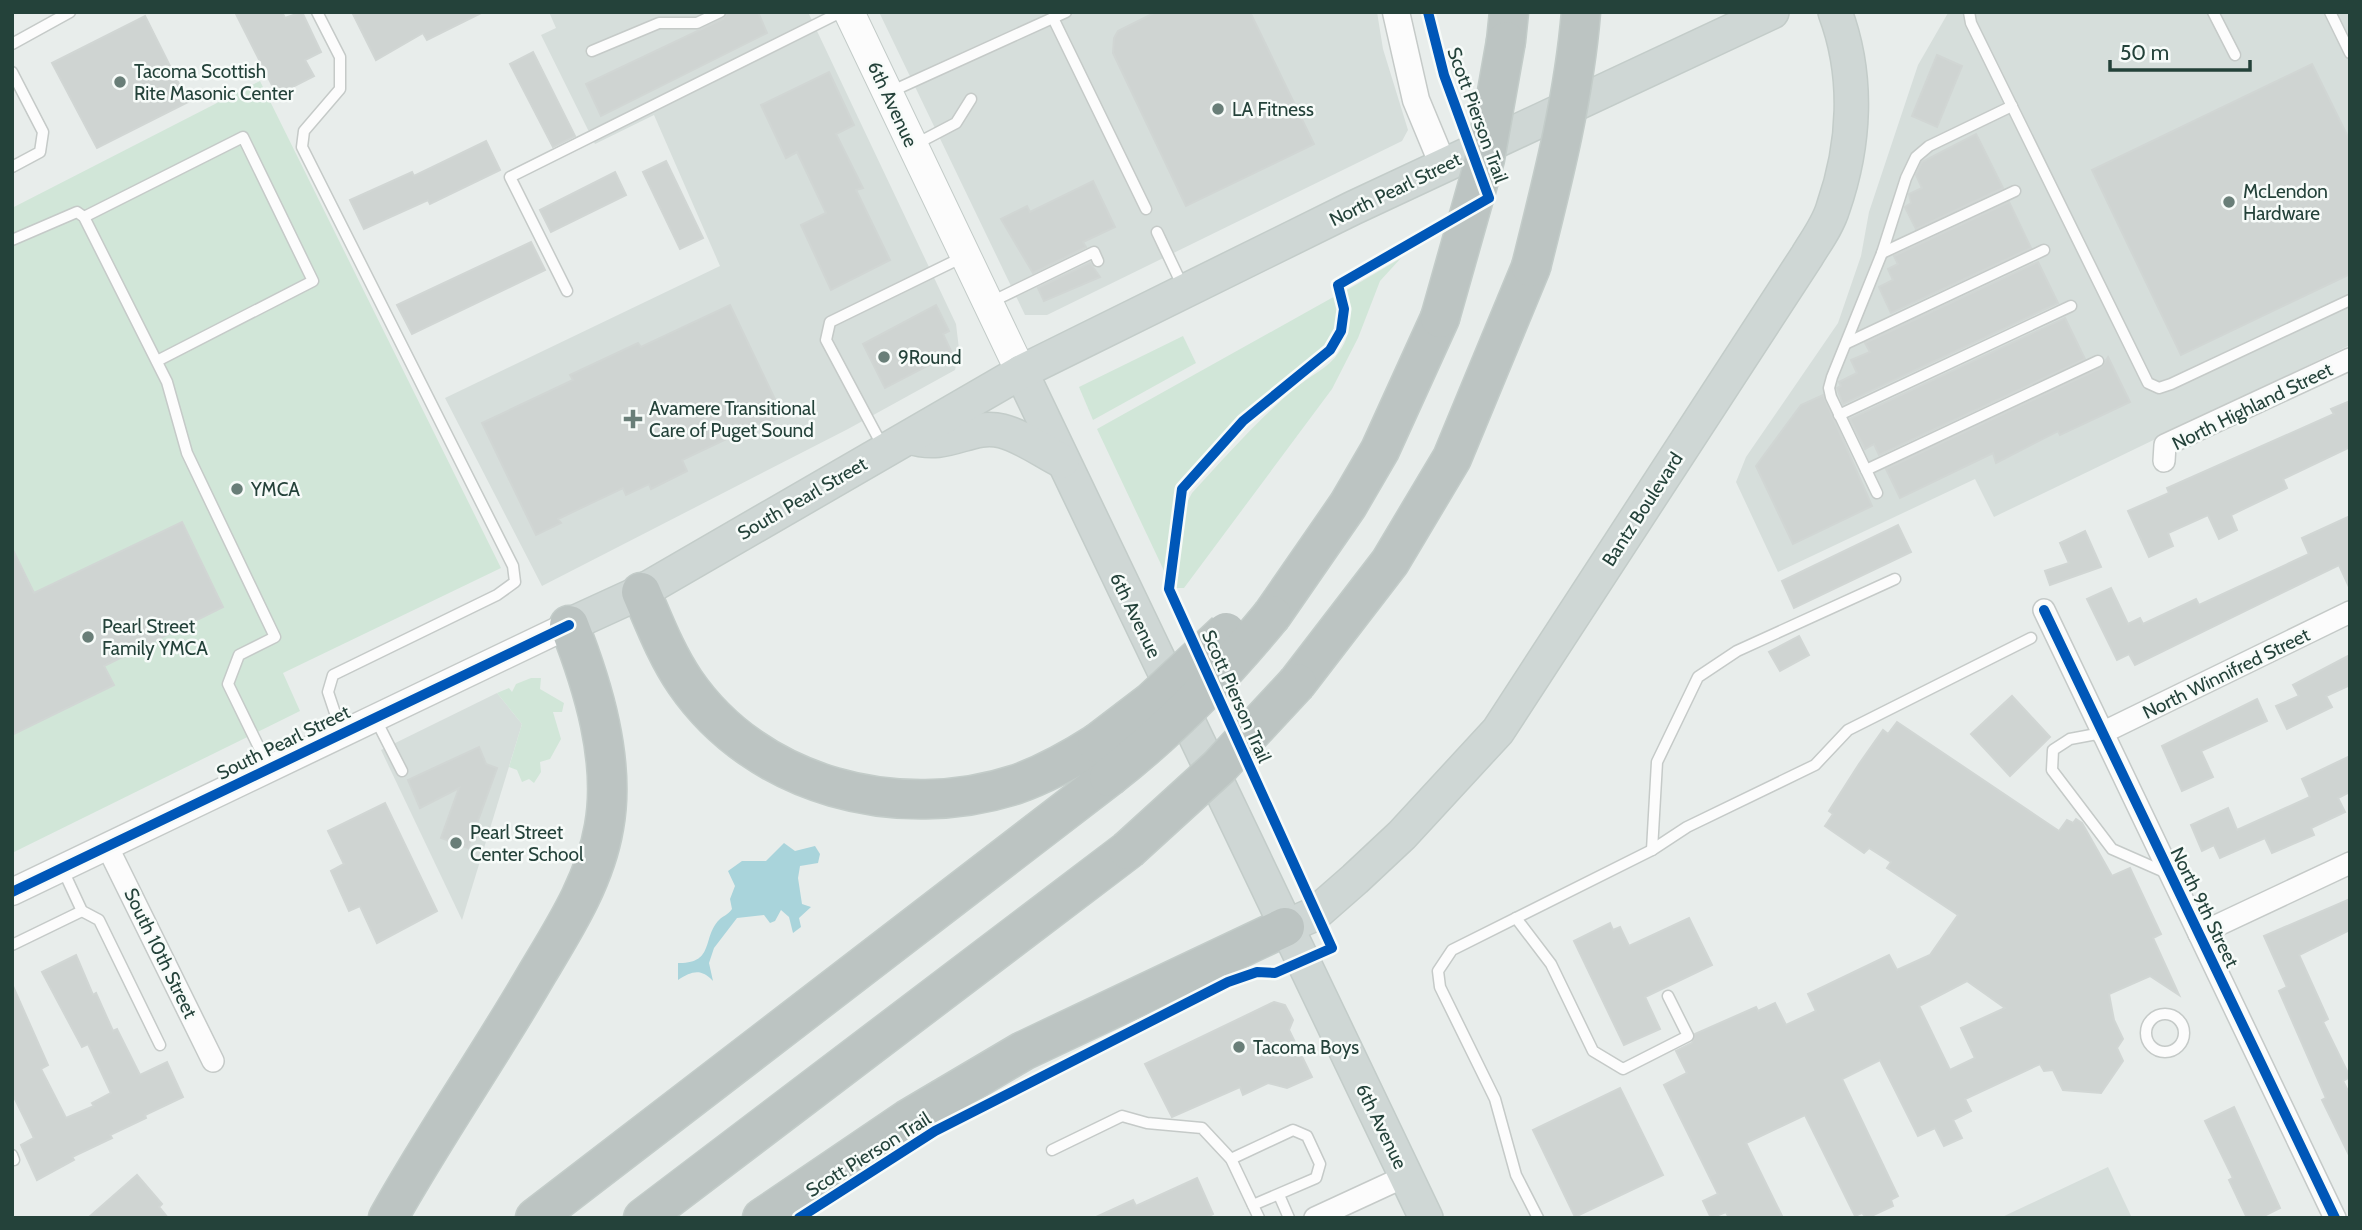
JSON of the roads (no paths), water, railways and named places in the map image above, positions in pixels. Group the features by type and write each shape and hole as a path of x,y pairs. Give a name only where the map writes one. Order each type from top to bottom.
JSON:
{"highway":[{"path":"643,1218 1128,850 1219,767 1297,684 1390,562 1452,458 1531,267 1552,186 1578,50 1581,12"},
{"path":"640,592 671,659 686,684 731,731 770,760 838,790 910,799 983,793 1042,774 1103,760 1169,728 1213,685 1272,615 1348,505 1401,406 1440,318 1485,159 1507,27"},
{"path":"535,1218 1103,760 1152,701 1226,632 1348,505"},
{"path":"388,1218 529,988 592,872 604,828 607,801 603,751 586,668 569,625"},
{"path":"762,1218 908,1119 1023,1051 1285,928"}],"main road":[{"name":"6th Avenue","path":"849,12 1426,1218"},
{"name":"North Pearl Street","path":"1021,372 1443,165 1772,12"},
{"name":"Bantz Boulevard","path":"1285,928 1315,914 1355,879 1402,835 1497,731 1807,256 1833,210 1853,131 1850,69 1835,12"},
{"name":"South Pearl Street","path":"569,625 640,592 1021,372"},
{"path":"897,444 946,441 978,431 1002,431 1062,461"}],"street":[{"path":"1396,12 1416,100 1443,165"},
{"name":"North Highland Street","path":"2164,461 2165,445 2350,359"},
{"name":"North 9th Street","path":"2044,610 2335,1218"},
{"name":"North Winnifred Street","path":"2102,733 2350,612"},
{"name":"South Pearl Street","path":"12,891 569,625"},
{"name":"South 10th Street","path":"107,846 213,1061"},
{"path":"2199,934 2350,863"},
{"path":"1315,1218 1406,1176"}],"lane":[{"path":"12,44 70,12"},
{"path":"317,12 340,57 340,89 304,131 302,147 513,566 515,582 498,595 332,675 328,692 342,734"},
{"path":"592,51 659,23 697,23 720,12"},
{"path":"566,291 510,177 841,12"},
{"path":"888,93 1066,12"},
{"path":"1969,12 2012,107 2140,370 2152,386 2159,388 2171,384 2350,300"},
{"path":"2213,12 2235,55"},
{"path":"2330,12 2350,53"},
{"path":"1053,18 1146,209"},
{"path":"12,72 43,132 43,141 40,152 12,167"},
{"path":"913,146 956,123 971,99"},
{"path":"1877,493 1839,415 1829,388 1882,253 1906,178 1920,152 2012,107"},
{"path":"84,217 243,137 313,281 157,361"},
{"path":"1882,253 2015,191"},
{"path":"12,240 67,214 77,212 84,217 157,361 167,382 187,453 275,637 239,654 228,684 269,768"},
{"path":"1157,232 1186,292"},
{"path":"1847,343 2044,250"},
{"path":"988,303 1094,252 1098,261"},
{"path":"897,444 826,341 826,328 830,323 965,256"},
{"path":"1839,415 2071,306"},
{"path":"1866,470 2098,360"},
{"path":"1653,850 1657,762 1698,677 1737,651 1895,579"},
{"path":"1538,1218 1516,1175 1495,1099 1440,987 1438,971 1452,950 1653,850 1687,827 1815,765 1849,730 2031,638"},
{"path":"375,718 402,771"},
{"path":"2102,733 2070,739 2053,750 2052,770 2112,849 2171,875"},
{"path":"62,868 82,911 99,920 160,1045"},
{"path":"12,945 82,911"},
{"path":"1516,918 1550,964 1593,1051 1623,1069 1688,1036 1668,996"},
{"path":"1052,1150 1122,1116 1147,1123 1202,1128 1231,1159 1259,1218"},
{"path":"1231,1159 1293,1130 1307,1136 1320,1164 1316,1178 1253,1205"},
{"path":"1279,1195 1289,1218"}],"water":[{"path":"784,843 795,851 815,846 820,854 818,863 800,866 798,878 802,904 811,907 799,918 801,927 793,933 789,917 781,910 775,921 770,923 764,915 737,918 714,948 709,963 713,981 696,972 678,980 678,963 690,962 703,954 714,927 732,909 730,899 735,886 728,871 742,861 766,861"}],"place":[{"name":"Tacoma Scottish Rite Masonic Center","path":"120,82"},
{"name":"LA Fitness","path":"1218,109"},
{"name":"McLendon Hardware","path":"2229,202"},
{"name":"9Round","path":"884,357"},
{"name":"Avamere Transitional Care of Puget Sound","path":"633,419"},
{"name":"YMCA","path":"237,489"},
{"name":"Pearl Street Family YMCA","path":"88,637"},
{"name":"Pearl Street Center School","path":"456,843"},
{"name":"Tacoma Boys","path":"1239,1047"}]}
